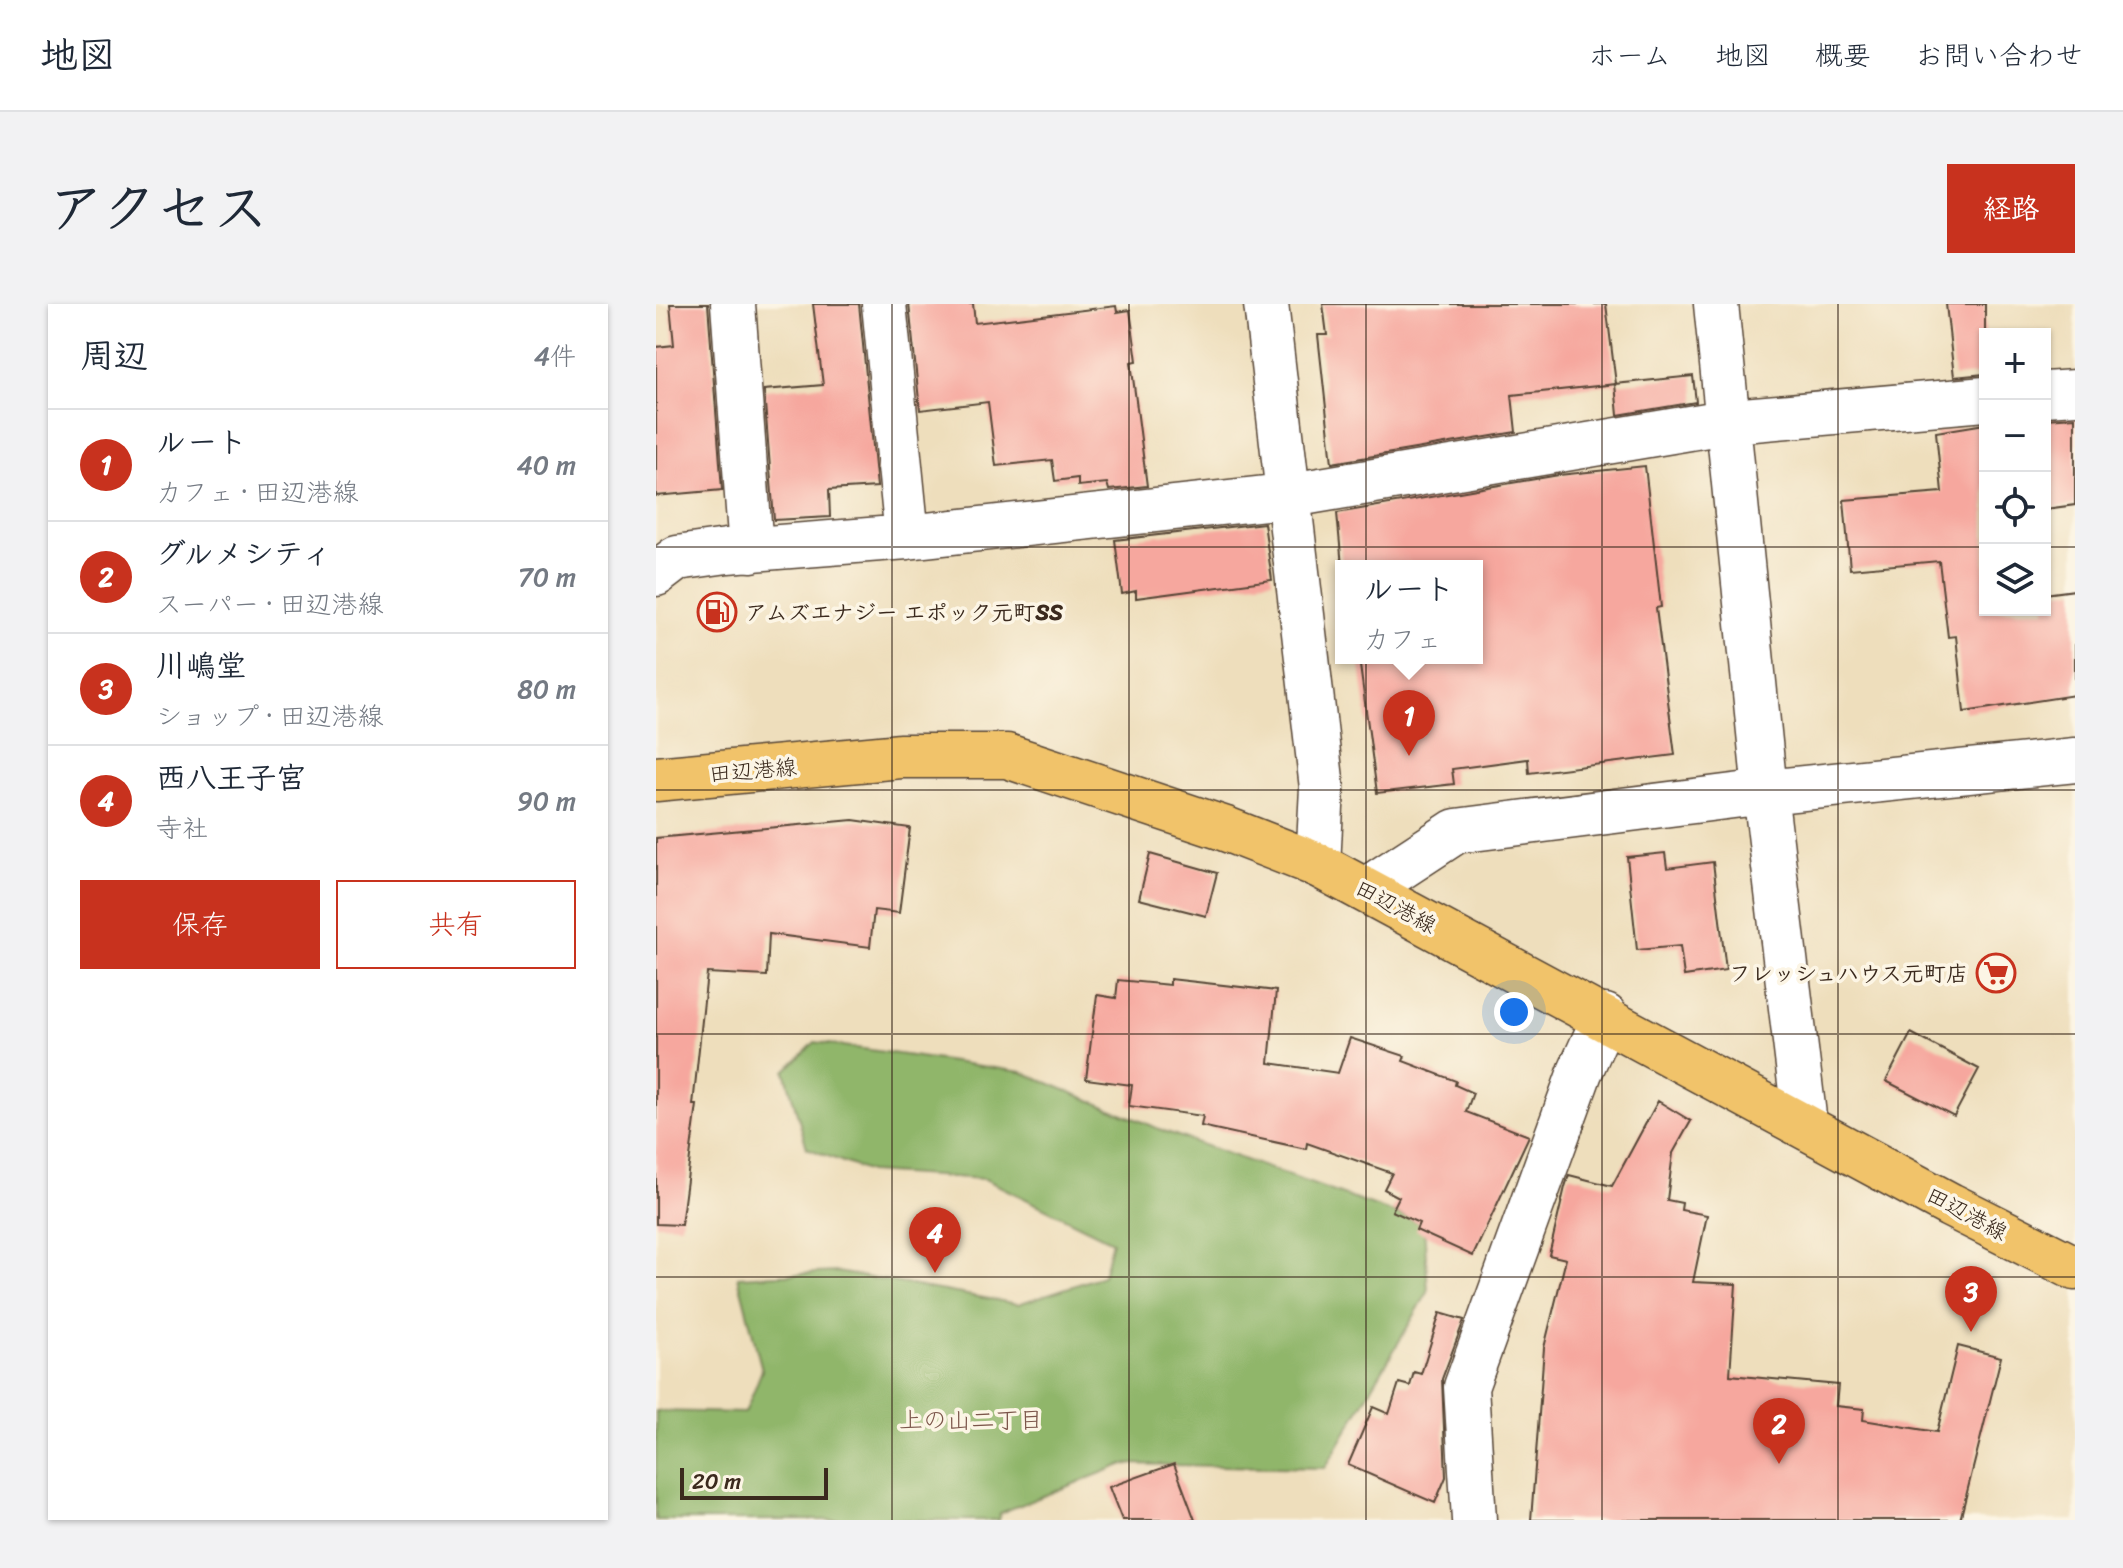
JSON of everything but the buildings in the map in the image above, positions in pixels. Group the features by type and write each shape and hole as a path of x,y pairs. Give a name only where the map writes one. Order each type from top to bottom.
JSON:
{"main road":[{"name":"田辺港線","path":"656,779 901,756 1007,756 1223,828 1318,865 1605,1016 1950,1205 2075,1268"}],"street":[{"path":"733,304 751,550"},
{"path":"884,304 907,537"},
{"path":"1266,304 1285,496 1322,788 1318,865"},
{"path":"1716,304 1731,421 1765,792 1805,1124"},
{"path":"2051,394 2075,392"},
{"path":"656,574 677,558 907,537 1285,496 1731,421 1979,400"},
{"path":"1366,890 1456,831 1765,792 2075,760"},
{"path":"1474,1520 1466,1387 1580,1072 1605,1016"}],"green space":[{"path":"815,1042 1022,1072 1164,1131 1424,1224 1428,1292 1325,1468 1124,1464 1000,1513 998,1520 656,1520 656,1411 745,1413 762,1370 738,1277 837,1272 1018,1304 1103,1276 1112,1241 985,1179 869,1172 807,1148 785,1071"}],"place":[{"name":"アムズエナジー エポック元町SS","path":"717,612"},
{"name":"ルート","path":"1409,756"},
{"name":"フレッシュハウス元町店","path":"1996,973"},
{"name":"西八王子宮","path":"935,1273"},
{"name":"川嶋堂","path":"1971,1332"},
{"name":"グルメシティ","path":"1779,1464"}],"district":[{"name":"上の山二丁目","path":"971,1420"}]}
